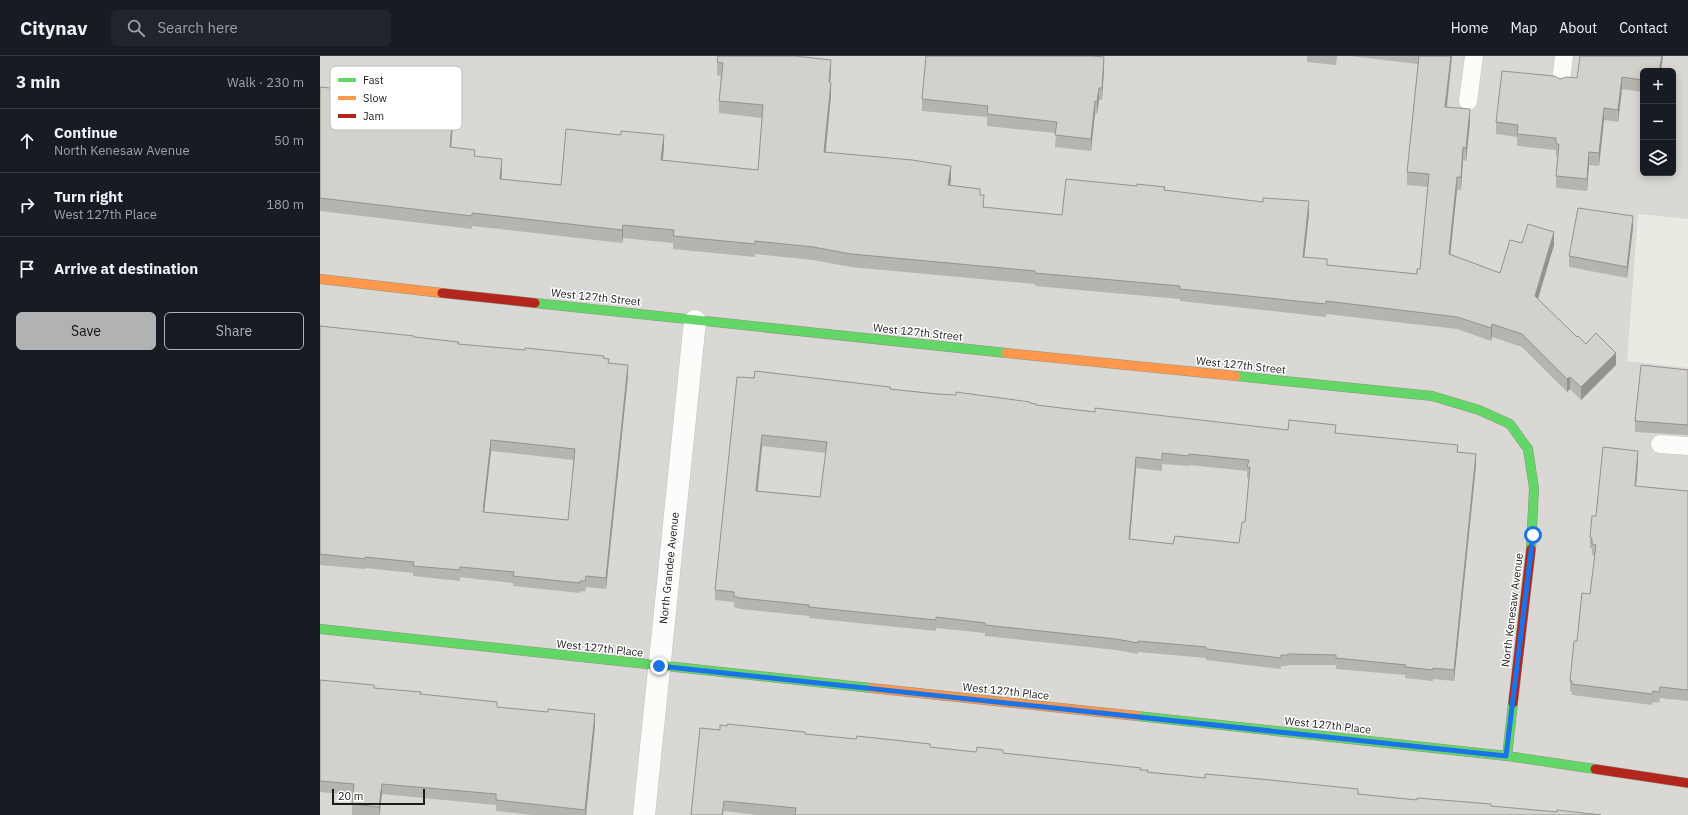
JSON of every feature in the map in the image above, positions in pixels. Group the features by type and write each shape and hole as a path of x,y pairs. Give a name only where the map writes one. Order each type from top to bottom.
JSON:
{"street":[{"name":"West 127th Street","path":"320,279 694,320 1432,396 1479,410 1510,424"},
{"name":"North Grandee Avenue","path":"644,815 694,320"},
{"name":"North Kenesaw Avenue","path":"1506,756 1533,535 1534,488 1528,449 1510,424"},
{"name":"West 127th Place","path":"320,629 1506,756 1688,783"}],"lane":[{"path":"1468,101 1474,56"},
{"path":"1561,81 1564,56"},
{"path":"1660,444 1688,446"}],"shaded area":[{"path":"320,56 1688,56 1688,219 1638,214 1627,361 1688,368 1688,815 320,815"}],"building":[{"path":"718,56 795,56 831,60 829,82 831,83 824,152 912,160 951,166 948,185 980,189 980,195 984,195 983,207 1062,215 1066,179 1137,186 1137,184 1165,187 1164,190 1263,202 1263,198 1309,201 1303,257 1327,259 1327,265 1417,274 1417,269 1420,269 1429,174 1407,172 1419,56 1451,56 1445,107 1470,109 1466,148 1463,147 1461,177 1457,177 1449,254 1500,273 1510,240 1522,243 1528,224 1554,232 1535,296 1586,344 1596,333 1616,353 1581,387 1570,377 1567,379 1522,334 1492,324 1491,328 1457,317 1326,301 1326,304 1180,289 1180,286 851,254 813,247 755,241 755,244 673,236 674,230 623,225 622,230 472,213 472,216 320,198 320,87 330,88 330,130 451,130 450,147 475,150 474,156 502,159 500,179 561,185 566,129 621,135 621,131 664,135 661,160 758,170 763,105 719,101 723,63 717,62"},
{"path":"926,56 1104,57 1102,88 1099,88 1097,102 1095,101 1091,139 1055,135 1057,122 987,114 988,106 922,99"},
{"path":"1580,56 1662,56 1660,68 1640,68 1640,80 1622,77 1618,110 1604,108 1599,153 1589,152 1587,179 1556,176 1559,144 1556,144 1556,138 1517,134 1518,125 1496,122 1502,71 1554,76 1560,79 1567,77 1577,78"},
{"path":"1578,208 1633,216 1627,267 1569,256"},
{"path":"320,326 414,336 459,342 458,344 525,350 525,348 604,356 603,358 609,359 608,363 628,365 606,578 586,576 585,581 580,581 580,583 513,576 514,572 460,567 460,570 413,566 414,562 320,554","holes":["491,440 575,449 568,520 483,512"]},
{"path":"1641,365 1688,370 1688,425 1635,421"},
{"path":"755,371 937,394 956,395 956,392 1030,402 1036,405 1095,412 1095,408 1288,430 1289,420 1336,425 1335,433 1458,445 1457,452 1476,454 1454,670 1433,668 1433,670 1405,667 1406,665 1336,658 1336,655 1288,654 1281,655 1281,658 1206,649 1206,647 1138,641 1138,643 1116,639 985,625 985,623 936,617 936,620 809,607 809,605 740,598 734,596 734,592 715,590 737,377 754,378","holes":["762,435 827,442 820,497 756,491","1162,453 1249,460 1247,467 1250,467 1245,522 1242,522 1239,543 1175,536 1173,544 1129,539 1136,457 1162,460"]},
{"path":"1603,447 1638,451 1635,486 1688,491 1688,690 1660,687 1659,692 1653,691 1652,694 1572,684 1572,681 1570,681 1574,641 1577,641 1582,593 1590,594 1596,545 1592,544 1592,538 1590,537 1592,516 1596,516"},
{"path":"320,680 374,685 374,688 421,692 420,694 497,702 497,707 548,712 548,709 595,714 585,810 496,800 496,794 382,784 379,807 352,804 354,784 320,781"},
{"path":"727,724 805,732 805,734 856,739 857,736 930,744 930,747 976,752 977,747 1003,750 1003,753 1141,768 1140,770 1148,770 1147,772 1205,778 1205,774 1358,789 1358,794 1417,800 1417,798 1491,804 1491,806 1557,812 1557,810 1601,815 795,815 796,808 724,801 722,815 691,815 700,728 720,730 720,725 727,726"}],"traffic: fast":[{"path":"535,303 1006,353"},
{"path":"1236,376 1432,396 1479,410 1510,424 1528,449 1534,488 1531,549"},
{"path":"320,629 871,688"},
{"path":"1507,756 1513,703"},
{"path":"1137,716 1507,756 1595,769"}],"traffic: slow":[{"path":"320,279 442,293"},
{"path":"1006,353 1236,376"},
{"path":"871,688 1137,716"}],"traffic: jam":[{"path":"442,293 535,303"},
{"path":"1513,703 1531,549"},
{"path":"1595,769 1688,783"}],"route":[{"path":"659,666 1506,756 1533,535"}]}
